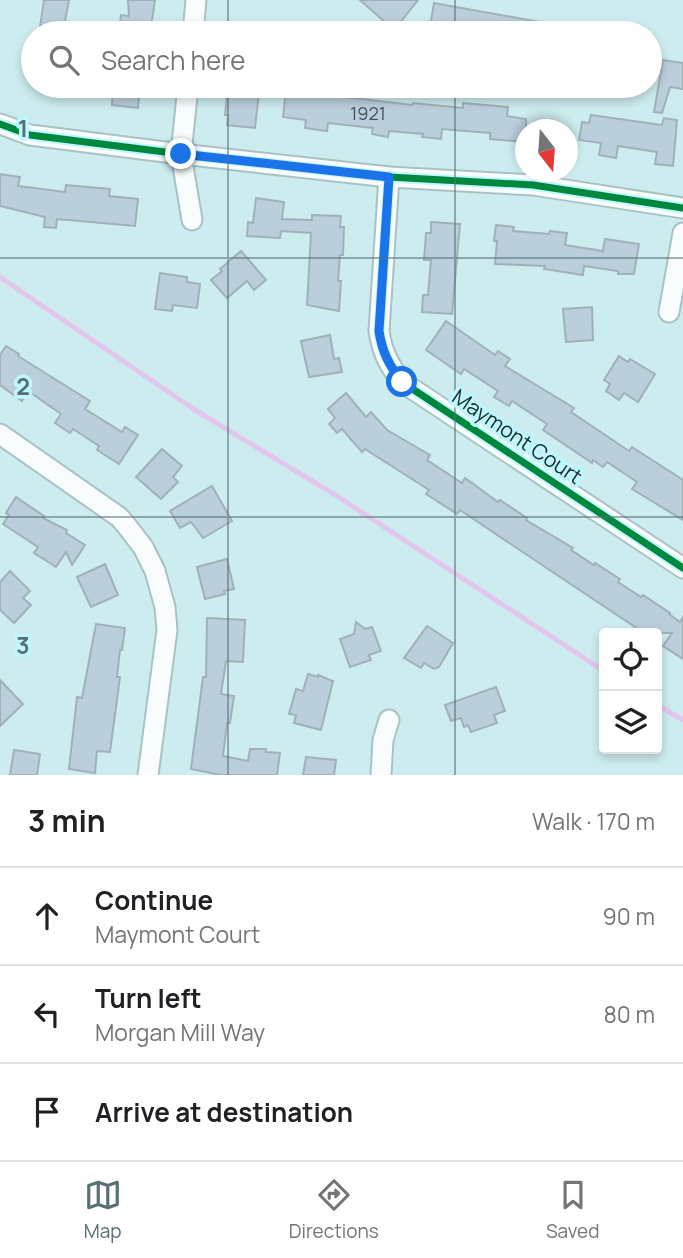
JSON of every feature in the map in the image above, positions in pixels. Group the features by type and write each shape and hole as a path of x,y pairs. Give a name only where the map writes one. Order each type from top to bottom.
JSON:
{"street":[{"path":"194,21 196,0"},
{"path":"187,98 181,154 192,220"},
{"path":"0,124 30,135 181,154 389,177 533,185 683,208"},
{"name":"Maymont Court","path":"389,177 379,331 381,348 388,364 402,382 683,568"},
{"path":"669,312 683,233"},
{"path":"2,440 119,517 143,547 155,571 164,598 167,631 148,775"},
{"path":"380,775 383,740 389,720"}],"building":[{"path":"44,0 69,0 65,21 41,21"},
{"path":"128,0 155,0 152,21 120,21 121,15 129,16"},
{"path":"360,0 418,0 401,21 384,21"},
{"path":"434,3 534,21 431,21"},
{"path":"663,60 683,63 683,89 670,87 662,113 654,112 656,98 662,98"},
{"path":"112,98 139,98 138,108 112,105"},
{"path":"227,98 258,98 255,128 227,125 228,115 225,115"},
{"path":"285,98 353,98 463,108 463,103 508,107 507,116 526,119 515,119 515,141 490,139 490,133 442,129 441,139 422,137 423,134 389,131 388,137 372,134 373,128 328,123 327,131 305,128 306,120 283,117"},
{"path":"591,115 662,125 664,118 677,120 673,166 655,164 657,152 618,146 616,158 599,155 601,143 579,140 582,122 589,123"},
{"path":"0,174 20,177 18,186 65,192 66,185 110,189 109,196 138,199 135,226 57,219 56,228 44,227 45,217 0,206"},
{"path":"256,198 284,202 282,219 312,220 312,215 341,216 340,227 344,227 338,281 341,281 339,311 307,305 311,233 281,231 280,238 247,236 248,222 253,223"},
{"path":"431,222 460,224 452,314 422,312 423,295 428,295 431,260 424,260 426,233 431,233"},
{"path":"496,225 514,227 513,231 567,233 565,245 603,251 605,239 639,244 634,274 618,274 618,271 584,266 583,275 544,269 545,266 495,264"},
{"path":"241,251 266,280 254,290 247,281 227,298 211,280"},
{"path":"160,273 187,277 187,282 200,284 197,308 173,305 172,311 155,309"},
{"path":"592,307 593,340 566,342 563,309"},
{"path":"446,321 495,355 498,351 510,359 505,366 574,408 571,412 629,451 632,447 683,480 683,520 632,489 637,482 607,462 603,467 593,460 592,463 543,430 547,424 512,401 509,406 494,397 498,391 464,369 461,374 426,350"},
{"path":"330,335 334,359 339,358 342,372 309,377 301,341"},
{"path":"6,346 90,401 85,409 122,432 125,427 138,435 119,464 97,450 99,446 73,429 70,433 55,423 61,414 28,391 22,401 0,385 0,355"},
{"path":"619,356 628,362 630,359 655,374 638,402 624,393 619,400 606,391 610,384 604,380"},
{"path":"346,393 366,417 371,412 387,430 430,455 427,460 462,483 465,478 498,502 500,500 680,622 683,617 683,659 663,646 672,633 662,633 662,628 637,628 460,510 457,514 426,494 429,490 365,449 362,452 342,429 337,433 329,424 335,418 328,409"},
{"path":"162,449 182,466 173,477 178,482 161,499 136,477"},
{"path":"212,486 232,521 203,538 191,522 180,528 170,511"},
{"path":"16,497 85,545 72,565 66,552 56,567 34,553 38,547 3,524"},
{"path":"227,559 234,589 205,599 197,567"},
{"path":"105,564 118,595 91,607 77,577"},
{"path":"10,571 30,591 23,598 31,605 14,623 0,610 0,582"},
{"path":"207,618 245,620 243,662 226,661 221,694 234,696 223,756 248,761 250,749 266,749 266,752 280,753 277,775 221,775 191,769 203,677 206,677"},
{"path":"356,622 365,629 372,627 381,651 369,655 371,660 350,667 340,639 354,634"},
{"path":"96,624 125,628 120,650 117,677 120,677 110,752 97,751 95,773 69,769 77,697 82,698"},
{"path":"427,626 453,643 439,667 434,669 424,663 421,668 404,658"},
{"path":"308,674 333,681 321,730 294,723 296,715 289,714 296,689 303,691"},
{"path":"0,680 23,704 0,726"},
{"path":"496,687 505,711 494,715 497,723 471,732 468,725 464,727 461,718 451,721 445,705"},
{"path":"14,750 40,754 37,775 10,775"},
{"path":"306,757 336,760 334,775 303,775"}],"waterway":[{"path":"0,277 195,410 337,496 599,668"},
{"path":"662,708 683,720"}],"cycle path":[{"path":"0,124 30,135 181,154 389,177 533,185 683,208"},
{"path":"389,177 379,331 387,358 402,382 683,568"}],"route":[{"path":"181,154 389,177 379,331 381,348 388,364 402,382"}]}
